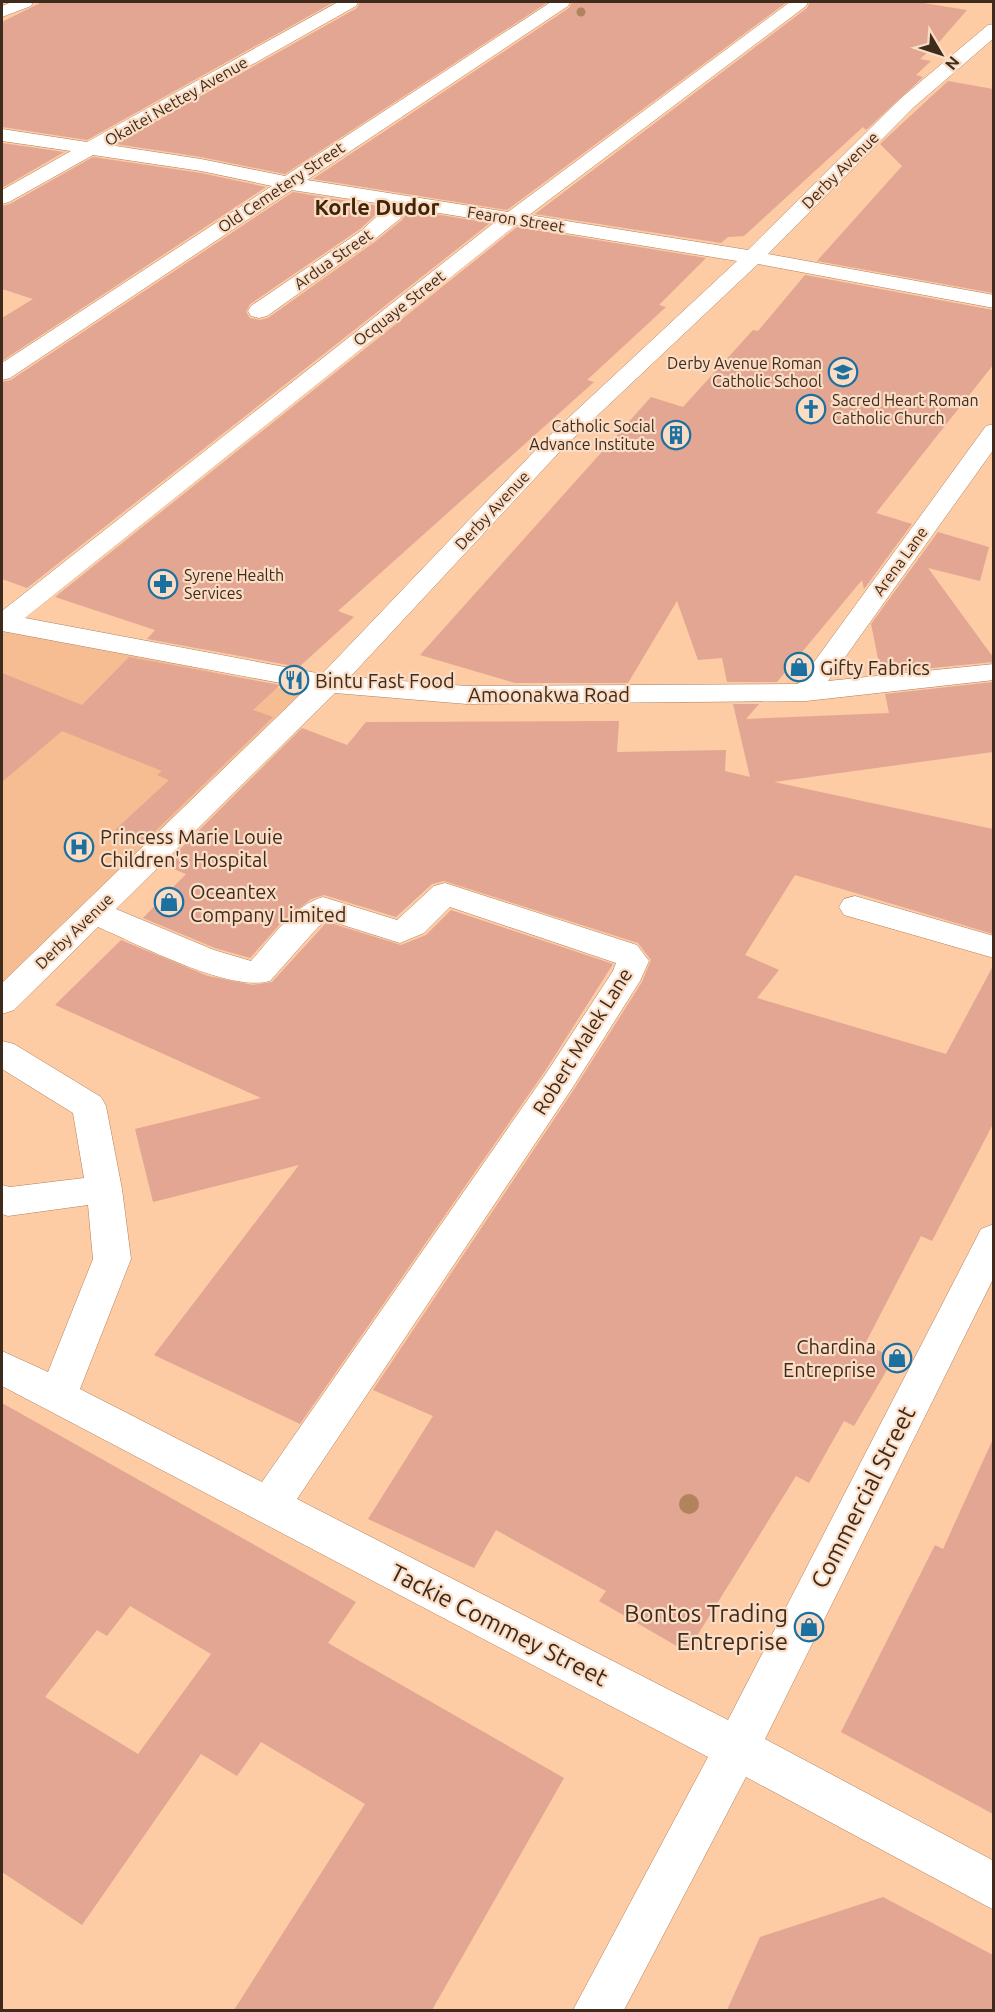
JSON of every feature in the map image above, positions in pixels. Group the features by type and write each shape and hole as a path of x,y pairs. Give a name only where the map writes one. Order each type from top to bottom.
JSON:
{"street":[{"path":"2,12 25,2"},
{"name":"Okaitei Nettey Avenue","path":"2,198 350,2"},
{"name":"Old Cemetery Street","path":"2,372 562,2"},
{"name":"Ocquaye Street","path":"2,623 511,219 800,2"},
{"name":"Derby Avenue","path":"2,1002 328,684 557,441 753,257 907,103 993,29"},
{"name":"Fearon Street","path":"2,135 201,165 288,183 753,257 993,302"},
{"name":"Ardua Street","path":"259,311 368,236 394,214 402,201"},
{"name":"Arena Lane","path":"806,692 993,430"},
{"name":"Amoonakwa Road","path":"2,623 328,684 467,695 806,692 993,672"},
{"name":"Robert Malek Lane","path":"93,912 214,962 251,974 259,973 307,919 323,908 400,932 409,929 434,902 446,894 626,953 633,961 630,973 559,1082 270,1506"},
{"path":"855,907 993,947"},
{"path":"2,1053 89,1106 104,1189 112,1259 58,1396"},
{"path":"2,1199 8,1202 104,1189"},
{"name":"Commercial Street","path":"598,2010 737,1748 993,1239"},
{"name":"Tackie Commey Street","path":"2,1367 737,1748 993,1887"}],"shaded area":[{"name":"Princess Marie Louie Children's Hospital","path":"2,620 311,696 2,997"}],"building":[{"path":"42,2 334,2 87,140 2,127 2,22"},
{"path":"360,2 548,2 285,174 201,157 116,144 357,8"},
{"path":"572,2 787,2 507,210 313,179 569,8"},
{"path":"810,2 917,2 967,10 940,41 920,59 931,61 916,75 923,77 866,130 863,127 744,236 728,237 721,243 535,214 807,8"},
{"path":"948,81 993,89 993,293 817,261 902,166 880,144"},
{"path":"2,143 64,152 2,188"},
{"path":"93,157 201,173 266,187 2,361 2,318 33,299 2,289 2,206 10,204"},
{"path":"293,192 384,207 360,229 250,304 246,312 250,318 260,320 268,318 376,241 402,220 409,210 490,223 27,588 2,579 2,382 11,380"},
{"path":"517,227 706,258 659,305 666,307 587,380 594,382 338,611 354,617 299,667 147,639 155,630 55,597"},
{"path":"805,275 993,310 993,365 876,513 912,524 864,589 862,580 777,682 727,682 722,658 698,660 677,601 628,683 515,683 420,655 651,397 683,407 753,330 758,331"},
{"path":"938,532 989,547 980,581 928,568 993,657 993,662 881,673 871,624"},
{"path":"129,657 280,685 253,710 273,717 144,842 115,830 169,780 157,775 162,771 62,731 2,782 2,673 82,705"},
{"path":"993,682 993,752 774,782 993,829 993,934 795,875 745,955 779,970 757,998 946,1054 993,966 993,1124 932,1241 921,1236 865,1344 894,1358 854,1426 844,1421 809,1483 796,1476 687,1652 599,1601 606,1591 496,1530 474,1568 368,1519 433,1416 373,1390 573,1091 642,982 651,960 638,943 444,881 432,884 396,917 324,895 311,899 282,922 250,958 215,948 143,918 186,874 164,865 302,728 347,745 366,722 619,721 617,752 726,750 725,771 750,777 733,704 759,704 746,719 889,713 885,694"},
{"path":"451,910 613,964 545,1071 300,1424 154,1355 299,1165 153,1202 135,1129 261,1098 55,1005 121,940 208,976 253,985 272,982 327,922 401,945 426,935"},
{"path":"2,1403 356,1602 328,1643 564,1778 432,2010 234,2010 365,1804 261,1742 237,1776 201,1754 82,1925 2,1872","holes":["130,1606 211,1654 138,1754 45,1697 97,1630 107,1636"]},
{"path":"993,1439 993,1814 841,1732 935,1545 943,1549"},
{"path":"883,1897 993,1955 993,2010 727,2010 760,1937"}],"place":[{"name":"Derby Avenue Roman Catholic School","path":"843,372"},
{"name":"Sacred Heart Roman Catholic Church","path":"811,409"},
{"name":"Catholic Social Advance Institute","path":"676,435"},
{"name":"Syrene Health Services","path":"163,584"},
{"name":"Gifty Fabrics","path":"799,667"},
{"name":"Bintu Fast Food","path":"294,680"},
{"name":"Princess Marie Louie Children's Hospital","path":"79,847"},
{"name":"Oceantex Company Limited","path":"169,902"},
{"name":"Chardina Entreprise","path":"897,1358"},
{"name":"Bontos Trading Entreprise","path":"809,1627"}],"district":[{"name":"Korle Dudor","path":"377,206"}]}
